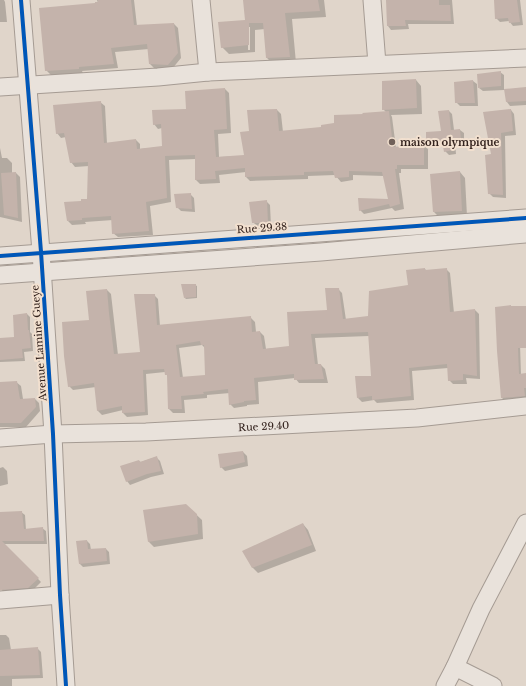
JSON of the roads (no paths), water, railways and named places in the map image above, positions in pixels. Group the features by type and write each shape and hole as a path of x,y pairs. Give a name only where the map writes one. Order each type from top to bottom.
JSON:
{"street":[{"name":"Avenue Lamine Gueye","path":"21,0 42,252 66,686"},
{"path":"201,0 208,72"},
{"path":"372,0 377,64"},
{"path":"0,87 150,78 208,72 526,58"},
{"name":"Rue 29.38","path":"0,256 526,218"},
{"path":"0,275 321,252 526,234"},
{"name":"Rue 29.40","path":"0,438 53,434 146,432 417,418 526,406"},
{"path":"445,686 481,609 526,523"},
{"path":"0,600 60,595"},
{"path":"455,667 493,686"}],"place":[{"name":"maison olympique","path":"392,142"}]}
